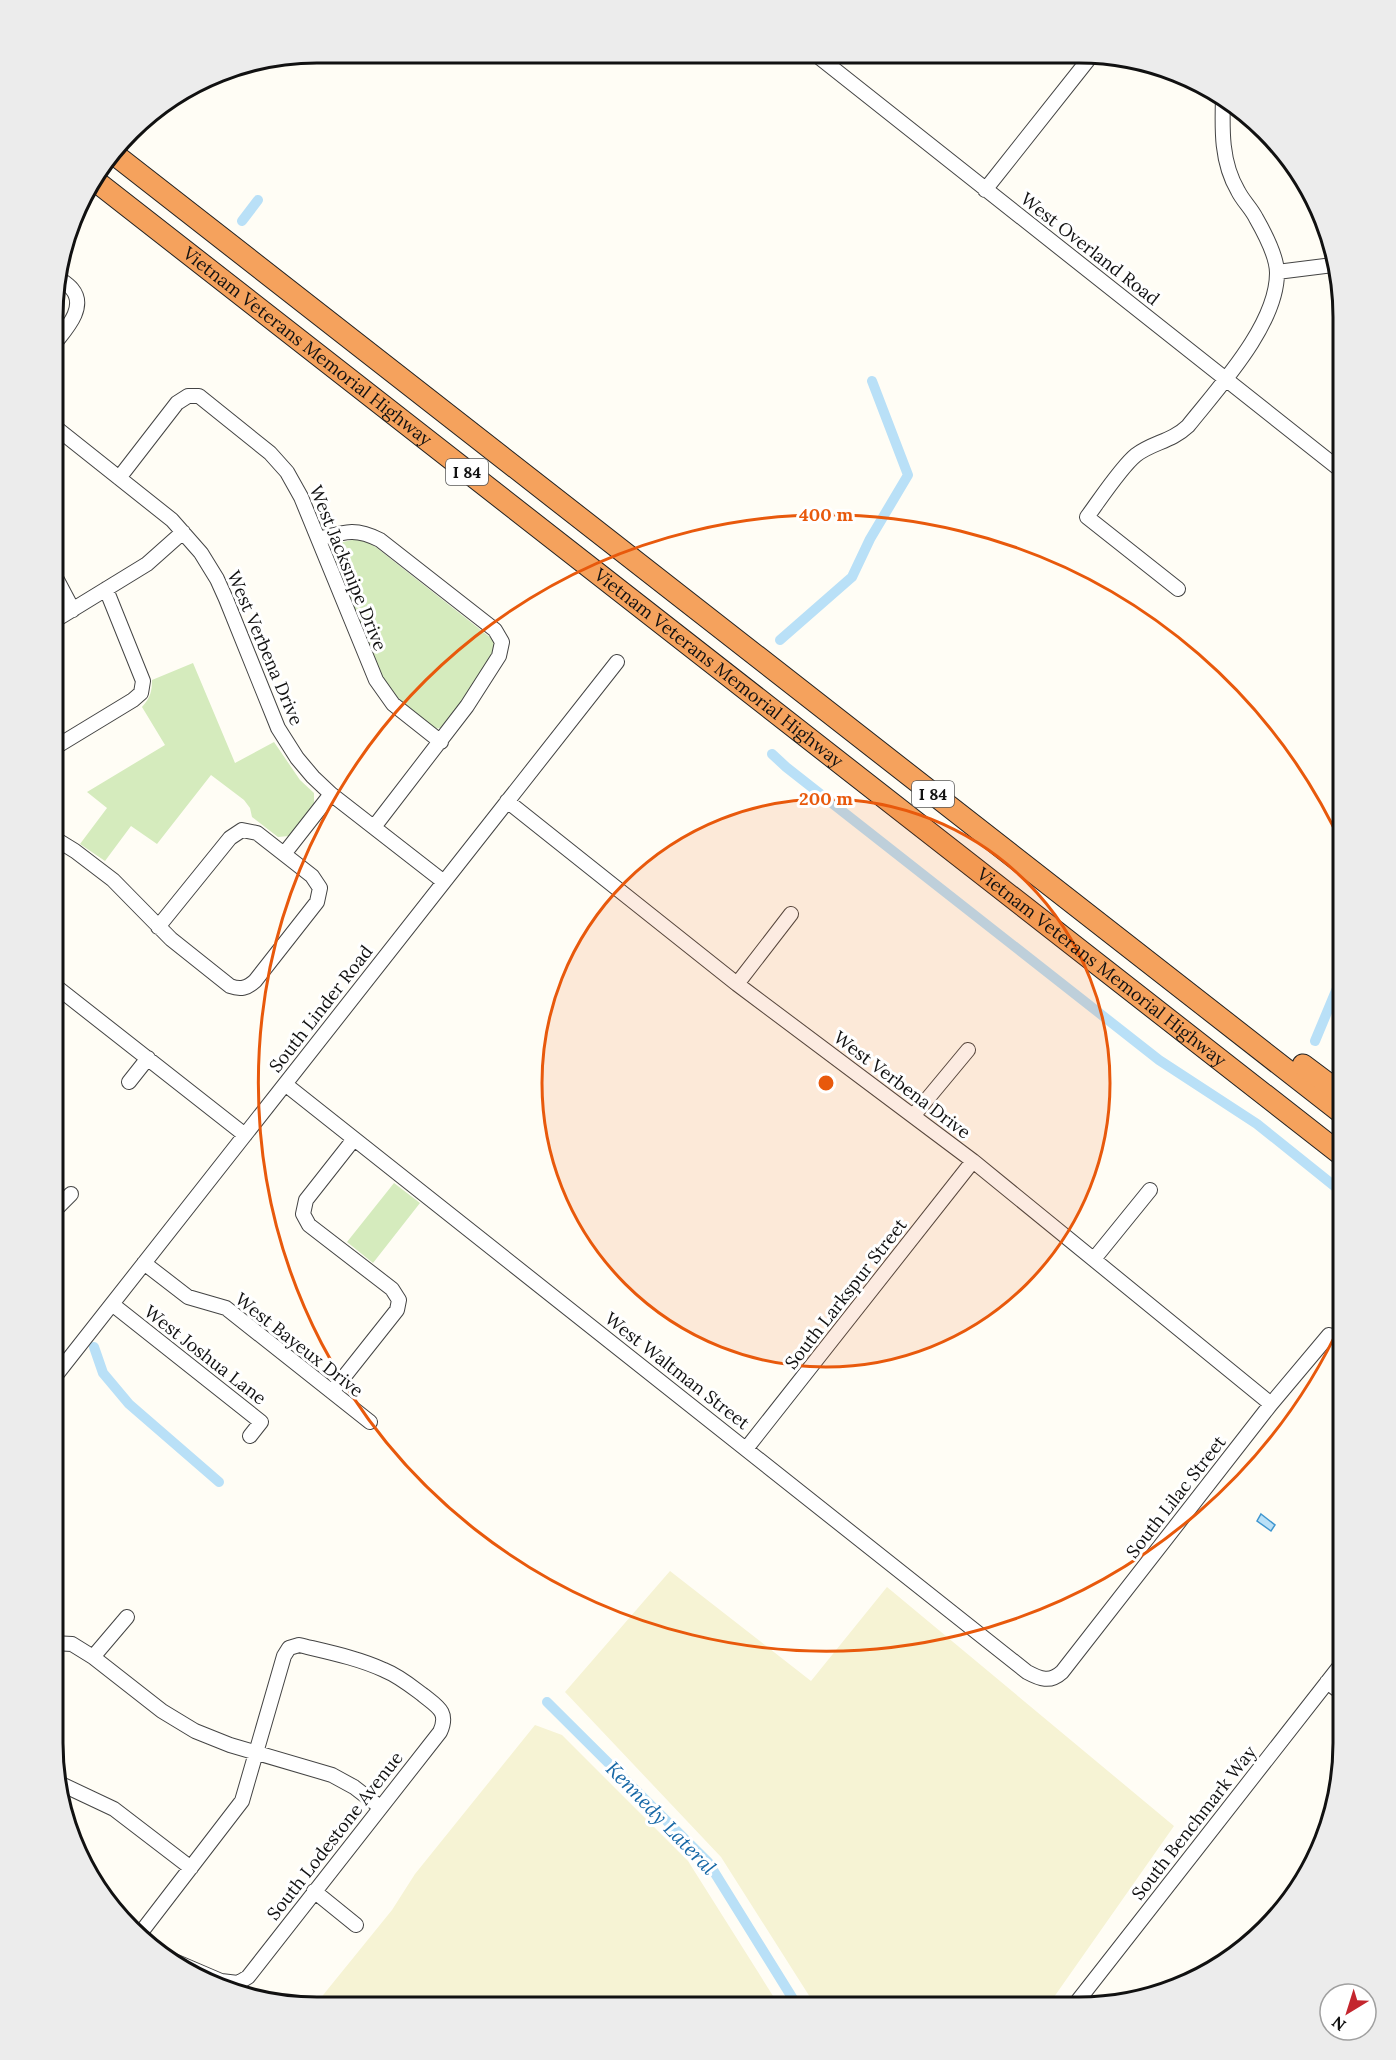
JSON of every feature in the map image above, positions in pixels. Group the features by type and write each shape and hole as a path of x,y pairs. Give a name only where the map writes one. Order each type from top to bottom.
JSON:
{"highway":[{"name":"Vietnam Veterans Memorial Highway","path":"119,158 1333,1106"},
{"name":"Vietnam Veterans Memorial Highway","path":"100,185 1333,1148"},
{"path":"1153,966 1250,1024 1333,1087"}],"street":[{"name":"West Overland Road","path":"826,63 1333,464"},
{"path":"985,190 1085,63"},
{"path":"1178,589 1087,517 1131,460 1147,448 1177,436 1188,426 1259,333 1273,300 1278,272 1269,243 1228,171 1224,152 1223,108"},
{"path":"1278,272 1328,266"},
{"path":"63,333 72,321 78,304 73,290 65,284"},
{"name":"West Jacksnipe Drive","path":"119,478 177,403 188,396 199,396 270,453 281,465 301,497 376,680 393,704 441,742"},
{"name":"West Verbena Drive","path":"63,433 172,520 201,553 217,579 284,739 303,767 331,794 444,882"},
{"path":"319,539 351,531 366,532 380,540 495,630 502,642 499,656 441,742 374,827"},
{"path":"63,616 147,564 183,532"},
{"path":"63,743 141,693 143,681 106,589"},
{"path":"63,591 73,610"},
{"name":"South Linder Road","path":"63,1366 617,662"},
{"path":"284,854 331,794"},
{"name":"West Verbena Drive","path":"507,801 737,984 973,1161 1271,1404"},
{"path":"63,844 113,880 158,927 230,986 244,989 255,981 317,902 320,888 312,876 257,833 242,830 230,838 158,927"},
{"path":"737,984 791,914"},
{"path":"63,995 245,1135"},
{"path":"914,1115 968,1050"},
{"path":"129,1082 147,1058"},
{"name":"West Waltman Street","path":"285,1084 1027,1672 1039,1679 1051,1679"},
{"path":"332,1392 397,1310 399,1300 392,1289 309,1226 303,1214 306,1200 354,1139"},
{"name":"South Larkspur Street","path":"746,1449 973,1161"},
{"path":"1094,1259 1150,1190"},
{"path":"63,1202 71,1194"},
{"name":"West Bayeux Drive","path":"144,1263 188,1297 226,1308 370,1422"},
{"name":"West Joshua Lane","path":"112,1304 261,1422 250,1436"},
{"name":"South Lilac Street","path":"1051,1679 1062,1672 1271,1404 1329,1335"},
{"path":"93,1657 126,1617"},
{"path":"63,1644 72,1644 93,1657 176,1720 211,1738 332,1775 354,1787 380,1807"},
{"name":"South Lodestone Avenue","path":"230,1982 238,1983 248,1977 440,1732 444,1724 444,1715 439,1707 386,1670 299,1645 289,1648 285,1656 257,1753"},
{"name":"South Benchmark Way","path":"1081,1997 1333,1674"},
{"path":"1327,1682 1333,1686"},
{"path":"143,1928 242,1801 257,1753"},
{"path":"67,1787 114,1809 191,1868"},
{"path":"314,1891 356,1925"}],"shaded area":[{"path":"670,1571 811,1681 887,1587 1174,1826 1054,1997 810,1997 721,1857 565,1692"},
{"path":"535,1725 562,1735 688,1861 774,1997 321,1997 392,1910 415,1874"}],"green space":[{"path":"356,539 377,548 496,642 495,653 445,727 434,729 419,717 398,698 381,675 333,556 339,543"},
{"path":"193,663 235,763 274,742 300,780 314,793 314,803 289,836 278,837 252,817 250,808 244,800 211,775 157,844 131,826 105,861 80,844 107,808 87,792 165,745 142,707 150,695 152,680"},
{"path":"394,1183 420,1203 373,1263 347,1242"}],"water":[{"path":"1261,1514 1275,1525 1271,1531 1257,1521"}],"waterway":[{"name":"Kennedy Lateral","path":"242,221 258,200"},
{"path":"780,640 852,577 870,539 908,475 872,381"},
{"path":"772,754 1159,1060 1257,1124 1333,1185"},
{"path":"1315,1041 1333,998"},
{"name":"Kennedy Lateral","path":"94,1347 103,1373 129,1404 219,1482"},
{"name":"Kennedy Lateral","path":"547,1702 708,1862 792,1997"}]}
